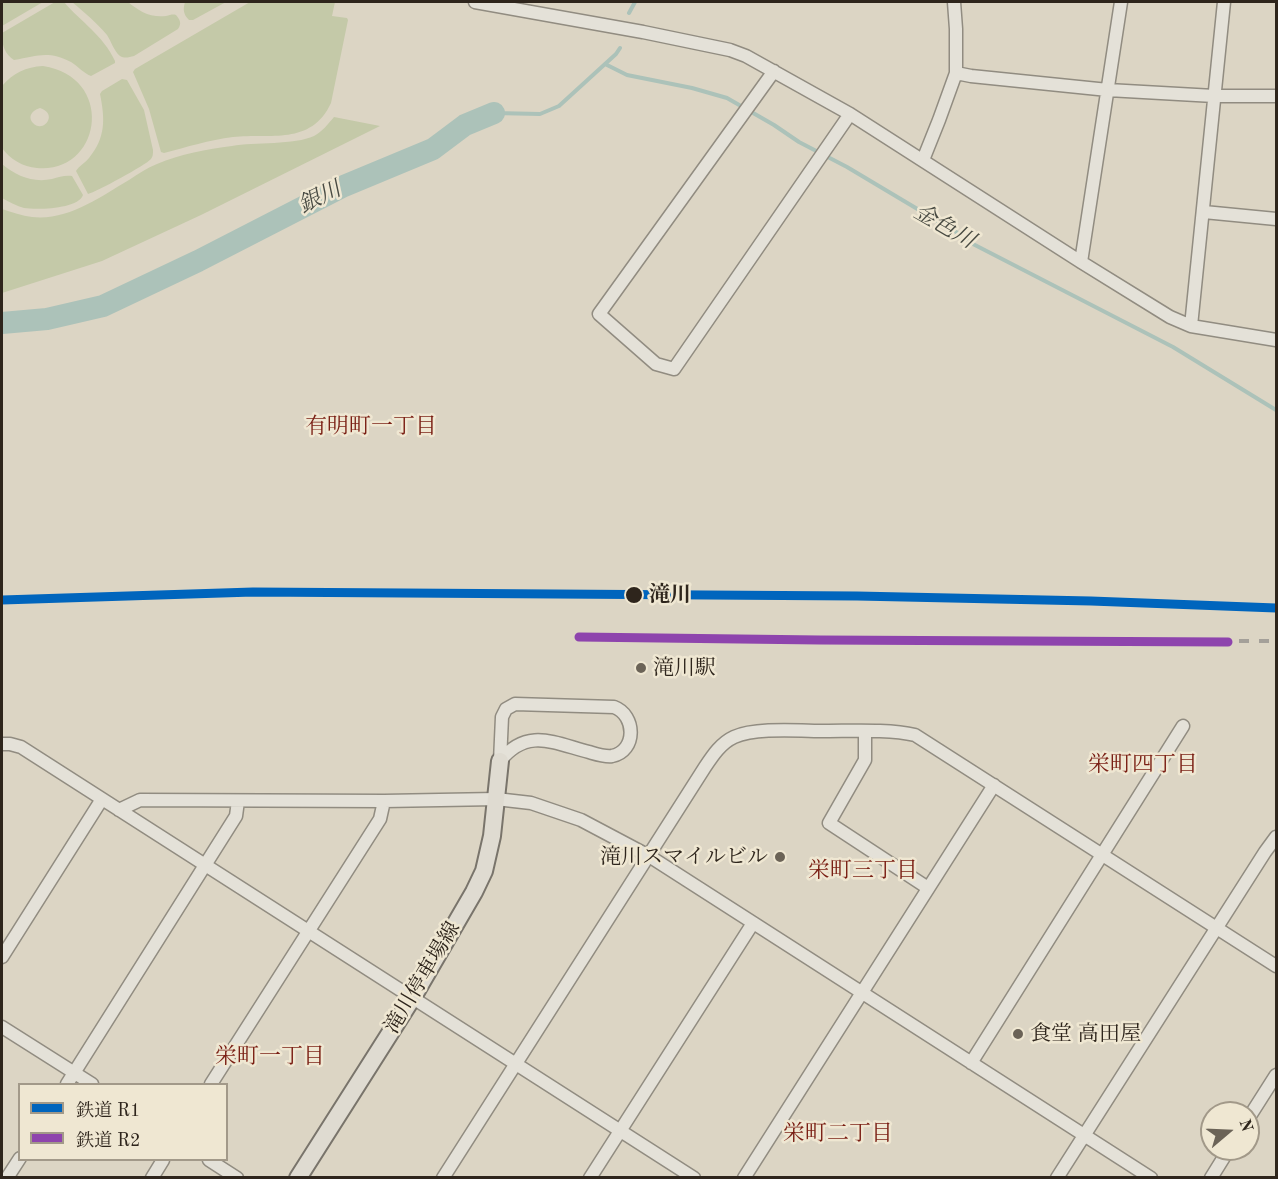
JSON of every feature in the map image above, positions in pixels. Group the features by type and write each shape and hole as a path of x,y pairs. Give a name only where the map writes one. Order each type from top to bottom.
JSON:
{"main road":[{"name":"滝川停車場線","path":"298,1178 413,997 474,892 484,871 492,836 500,760"}],"street":[{"path":"475,2 643,32 730,50 746,56 850,114 1170,317 1191,326 1276,340"},
{"path":"923,160 956,73 954,2"},
{"path":"1081,262 1120,2"},
{"path":"1191,326 1224,2"},
{"path":"774,71 599,314 656,364 674,369 850,114"},
{"path":"956,73 1108,90 1214,96 1276,96"},
{"path":"1204,212 1276,219"},
{"path":"500,737 539,739 611,756 621,752 629,742 631,730 628,717 622,710 614,707 515,704 506,709 502,717 500,737 500,760"},
{"path":"971,1063 1183,726"},
{"path":"865,731 865,760 829,823 928,888"},
{"path":"443,1178 710,759 727,741 747,733 865,731 915,735 1276,966"},
{"path":"500,760 521,742 539,739"},
{"path":"2,744 21,747 694,1178"},
{"path":"744,1178 994,785"},
{"path":"2,957 102,799"},
{"path":"119,810 140,800 496,799 531,803 581,820 649,856 1151,1178"},
{"path":"68,1083 236,816 238,801"},
{"path":"212,1083 380,819 384,801"},
{"path":"1057,1178 1276,837"},
{"path":"590,1178 753,923"},
{"path":"2,1027 90,1083"},
{"path":"1259,1101 1276,1075"},
{"path":"7,1178 18,1161"},
{"path":"152,1178 162,1161"},
{"path":"211,1161 237,1178"},
{"path":"1211,1178 1222,1161"}],"green space":[{"path":"2,2 43,2 2,26"},
{"path":"55,2 64,2 91,29 110,52 115,63 91,76 71,62 56,56 42,55 14,60 8,55 2,41 2,33"},
{"path":"72,2 128,2 150,15 176,15 180,25 178,29 127,58 120,56 107,35"},
{"path":"185,2 226,2 189,20 184,11"},
{"path":"250,2 335,2 332,16 347,18 331,103 323,117 301,132 288,135 233,137 161,152 149,109 133,72"},
{"path":"43,66 66,74 82,87 90,105 92,123 87,141 76,156 59,166 37,168 27,166 13,159 2,148 2,86 15,74","holes":["40,108 46,111 49,118 45,125 37,126 33,123 31,118 33,112"]},
{"path":"122,79 127,80 144,110 153,156 131,172 88,194 76,171 99,143 103,127 100,94"},
{"path":"334,117 380,126 201,215 102,261 2,293 2,209 32,217 71,212 166,160 213,149 306,139 320,132"},
{"path":"2,164 19,175 32,179 45,180 72,176 83,195 74,203 57,208 24,208 2,198"}],"waterway":[{"name":"銀川","path":"629,13 635,2"},
{"name":"銀川","path":"494,113 540,114 559,106 620,48"},
{"name":"金色川","path":"605,64 627,75 692,88 727,98 799,142 847,167 971,243 1173,347 1276,410"},
{"name":"銀川","path":"2,323 47,319 103,306 198,261 344,186 433,149 465,125 494,113"}],"railway":[{"path":"2,600 253,592 857,596 1276,608"},
{"path":"579,637 1276,641"}],"rail line":[{"name":"R1","path":"2,600 253,592 857,596 1276,608"},
{"name":"R2","path":"579,637 1228,642"}],"place":[{"name":"滝川","path":"634,595"},
{"name":"滝川駅","path":"641,668"},
{"name":"滝川スマイルビル","path":"780,857"},
{"name":"食堂 高田屋","path":"1018,1034"}],"district":[{"name":"有明町一丁目","path":"371,427"},
{"name":"栄町四丁目","path":"1143,765"},
{"name":"栄町三丁目","path":"863,871"},
{"name":"栄町一丁目","path":"270,1057"},
{"name":"栄町二丁目","path":"838,1134"}]}
